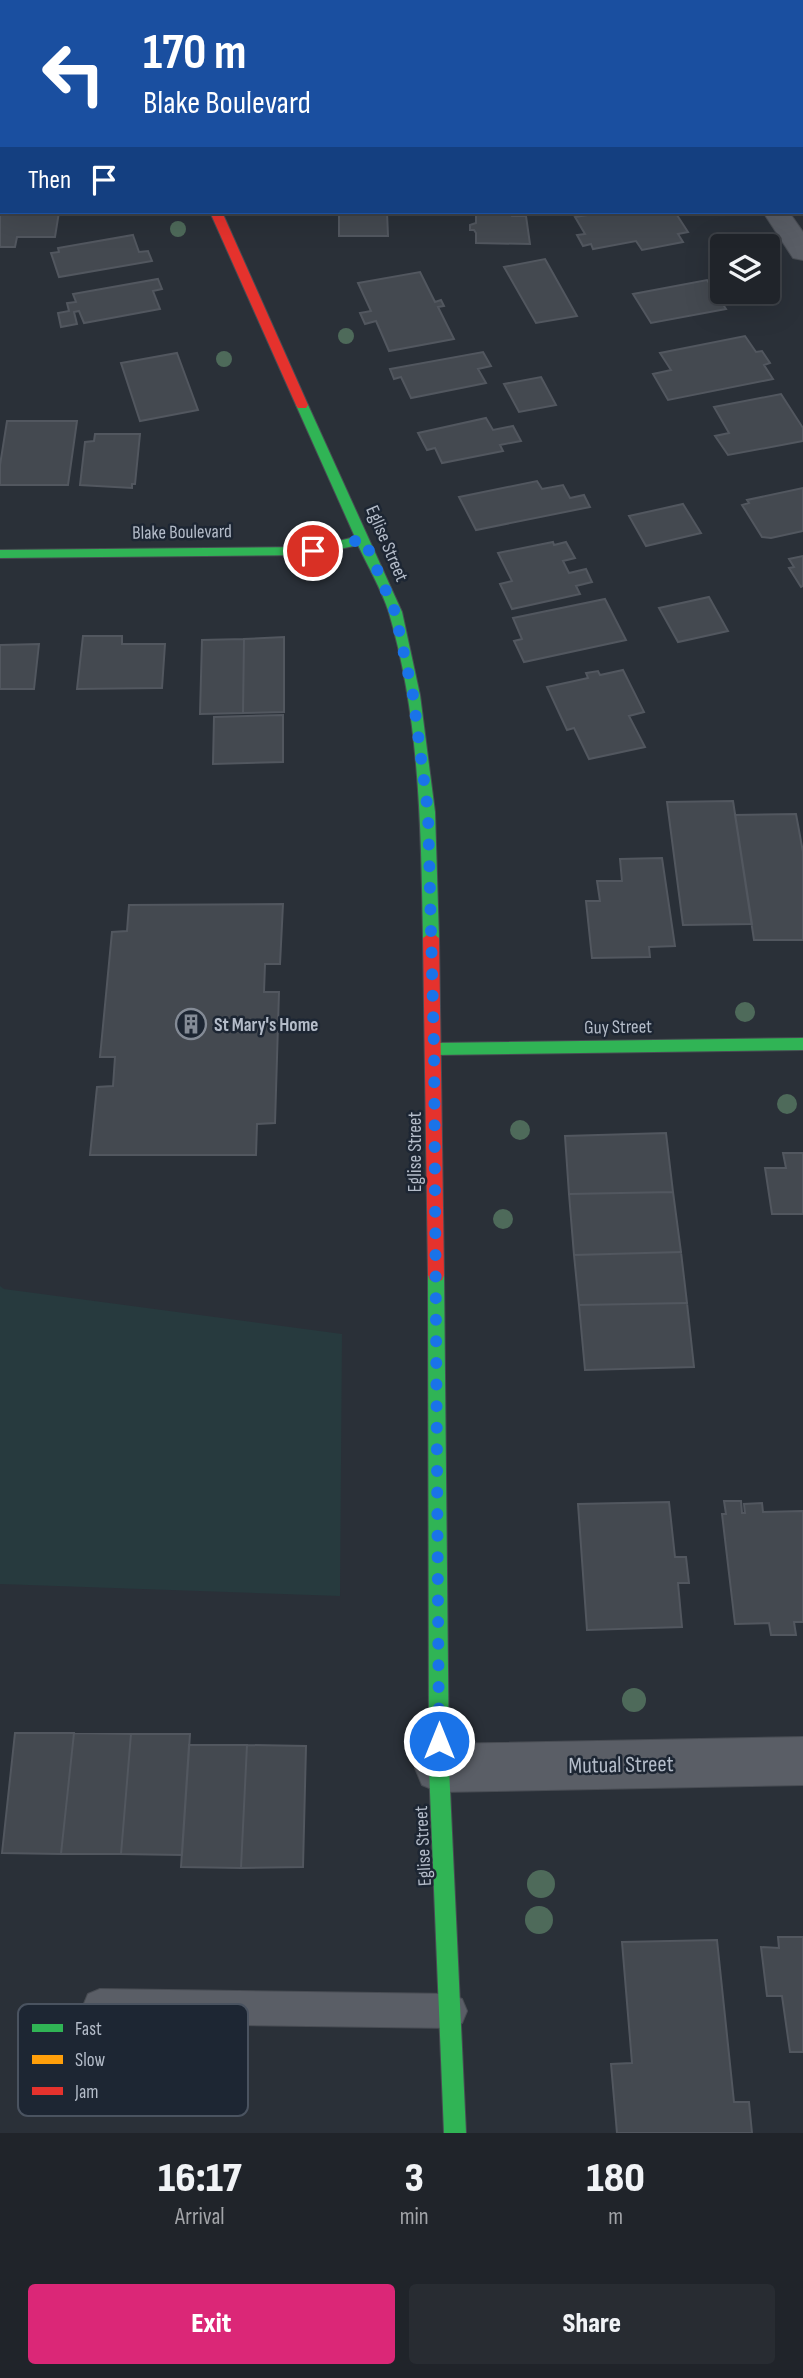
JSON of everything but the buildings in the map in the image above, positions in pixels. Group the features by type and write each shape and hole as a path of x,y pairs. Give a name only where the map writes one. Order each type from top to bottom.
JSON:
{"street":[{"name":"Eglise Street","path":"217,214 395,612 413,695 428,812 434,1049 439,1769 456,2133"},
{"path":"777,214 803,252"},
{"name":"Blake Boulevard","path":"0,554 313,551 364,539"},
{"name":"Guy Street","path":"434,1049 803,1044"},
{"name":"Mutual Street","path":"439,1769 803,1761"}],"lane":[{"path":"248,2009 450,2011"}],"green space":[{"path":"0,1286 4,1289 342,1334 340,1596 0,1584"}],"traffic: fast":[{"path":"302,405 395,612 413,695 428,812 431,938"},
{"path":"0,554 313,551 364,539"},
{"path":"434,1049 803,1044"},
{"path":"436,1275 439,1768 455,2133"}],"traffic: jam":[{"path":"217,214 302,405"},
{"path":"431,938 436,1275"}],"place":[{"name":"St Mary's Home","path":"191,1024"}],"route":[{"path":"313,551 364,539 378,570 395,612 413,695 428,812 434,1049 439,1741"}]}
